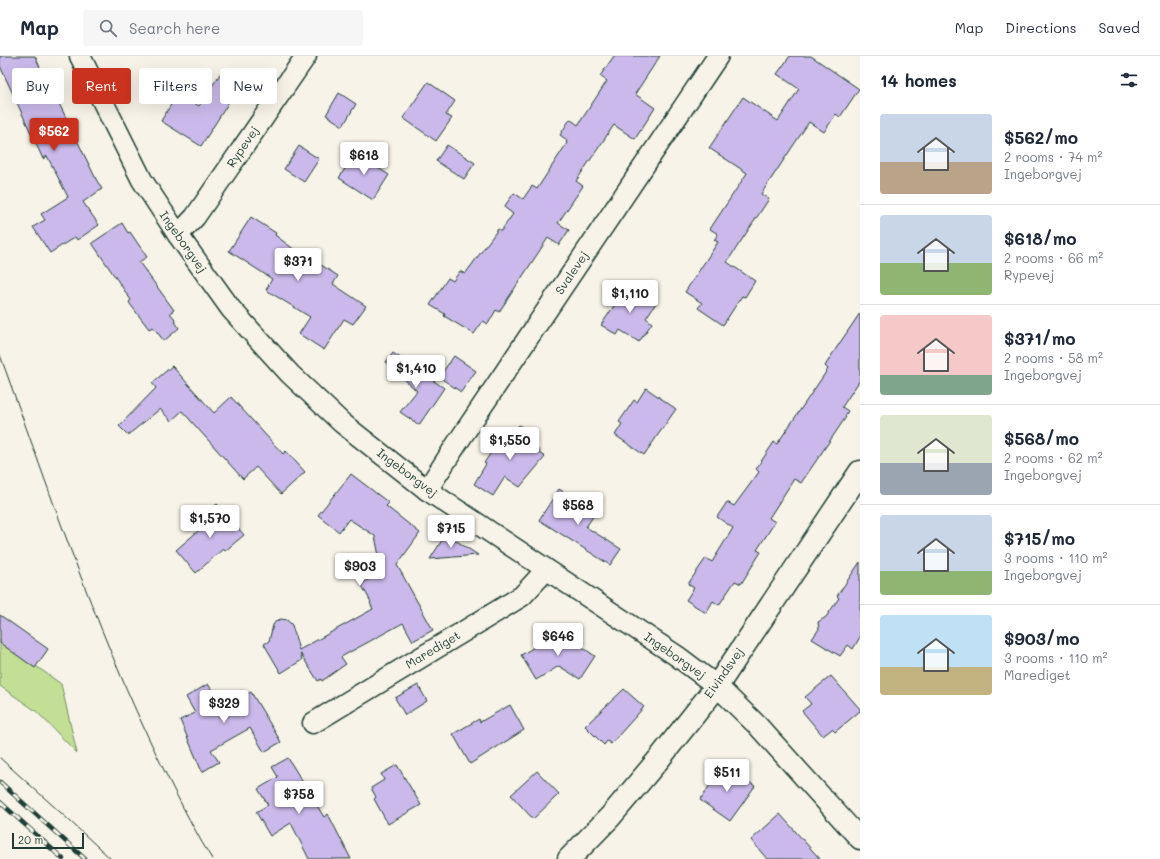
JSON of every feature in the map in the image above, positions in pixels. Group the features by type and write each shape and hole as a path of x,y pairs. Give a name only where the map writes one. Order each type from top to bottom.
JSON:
{"street":[{"name":"Ingeborgvej","path":"80,56 142,180 178,235 231,309 290,374 342,423 427,490 677,656 717,686 758,726 860,839"},
{"name":"Rypevej","path":"178,235 195,217 306,56"},
{"name":"Svalevej","path":"427,490 718,56"},
{"name":"Eivindsvej","path":"569,859 615,811 659,759 717,686 860,472"},
{"name":"Marediget","path":"313,723 522,596 546,570"}],"green space":[{"path":"0,640 61,684 77,753 36,711 0,686"}],"building":[{"path":"0,56 35,56 40,68 12,68 12,92 0,66"},
{"path":"614,56 660,56 635,94 655,108 635,139 614,125 576,181 583,186 558,223 569,230 559,245 548,238 499,312 496,310 488,324 483,321 474,334 444,316 445,314 430,305 448,278 453,281 460,271 465,274 498,229 501,231 513,214 504,207 514,193 523,199 532,186 537,189 567,143 567,140 560,135 570,119 578,125 607,81 600,76"},
{"path":"790,56 811,56 859,89 840,117 836,114 824,132 809,122 761,194 769,199 727,262 755,281 745,297 742,296 723,325 698,308 702,303 685,292 718,242 714,240 718,234 710,229 747,173 709,148 743,97 778,121 799,89 777,74"},
{"path":"220,74 220,104 228,104 201,146 161,121 171,104 196,104 199,106 200,104 212,104 212,86"},
{"path":"428,82 455,101 446,115 452,118 436,141 403,118"},
{"path":"339,93 356,104 343,126 326,115"},
{"path":"18,104 59,104 102,189 83,202 99,225 77,240 75,237 50,253 33,227 45,220 41,214 68,197 47,156 43,159"},
{"path":"447,145 475,163 464,179 436,161"},
{"path":"299,146 319,159 304,182 284,169"},
{"path":"355,153 389,175 373,200 339,178"},
{"path":"251,217 276,233 275,235 316,266 318,263 338,276 333,284 366,306 353,324 344,319 324,350 299,334 310,317 266,290 272,279 229,251"},
{"path":"122,223 147,257 139,262 174,310 170,313 175,319 174,320 179,328 164,341 153,327 149,329 130,304 129,302 131,300 92,243"},
{"path":"629,284 656,303 646,318 652,323 639,342 620,330 617,335 601,325"},
{"path":"860,313 860,380 842,407 848,411 845,416 846,417 801,483 794,479 769,518 775,522 757,550 761,552 741,584 735,581 719,605 713,601 706,613 686,600 694,588 688,584 706,558 712,562 733,528 717,517 727,502 734,506 759,472 756,469 774,442 777,444 828,369 825,366"},
{"path":"393,353 444,388 419,425 400,412 417,391 386,362"},
{"path":"454,356 476,371 461,392 439,377"},
{"path":"172,366 214,413 231,397 283,454 286,451 305,472 281,494 256,467 243,479 182,411 171,421 160,409 128,435 119,426 156,388 152,383"},
{"path":"646,388 676,409 644,455 615,435 622,424 619,422 634,400 637,402"},
{"path":"519,425 535,436 529,444 540,451 539,453 545,457 520,487 505,477 493,496 474,484 486,464 484,463 505,432 511,436"},
{"path":"351,474 389,503 386,506 420,533 397,565 433,630 413,641 403,623 341,657 346,664 322,681 321,679 318,681 300,653 302,660 281,673 264,644 269,641 273,625 276,621 281,619 287,620 292,625 299,650 373,609 370,603 371,602 361,584 382,571 375,536 349,519 339,532 318,515"},
{"path":"559,489 596,512 586,527 621,549 610,565 539,520"},
{"path":"217,504 244,535 225,551 223,549 196,573 176,550 198,531 193,526"},
{"path":"446,534 478,555 430,559"},
{"path":"860,562 860,637 853,649 848,645 840,656 812,639 819,629 818,622 826,617 839,598 837,596"},
{"path":"0,615 48,649 35,668 0,643"},
{"path":"560,632 595,656 580,679 559,666 536,680 521,655"},
{"path":"831,676 860,709 860,711 835,732 832,729 823,736 802,711 811,704 805,697"},
{"path":"208,684 223,708 251,692 281,742 264,752 250,728 211,750 219,762 202,772 180,720 195,713 186,697"},
{"path":"418,685 427,701 405,715 395,698"},
{"path":"624,689 644,707 611,744 607,741 604,745 585,726"},
{"path":"510,705 524,730 470,764 453,734 479,719 480,722"},
{"path":"288,758 324,817 328,814 351,859 309,859 291,823 270,836 256,812 268,805 258,789 278,777 272,767"},
{"path":"397,765 421,805 388,824 374,799 376,797 371,788 384,780 381,774"},
{"path":"720,768 729,773 731,770 755,786 730,821 700,800"},
{"path":"537,771 559,794 533,819 511,795"},
{"path":"780,814 820,859 767,859 751,840"}],"tram line":[{"path":"0,355 80,575 124,684 174,790 212,859"},
{"path":"0,758 111,859"}],"railway":[{"path":"0,782 85,859"},
{"path":"0,802 63,859"}]}
